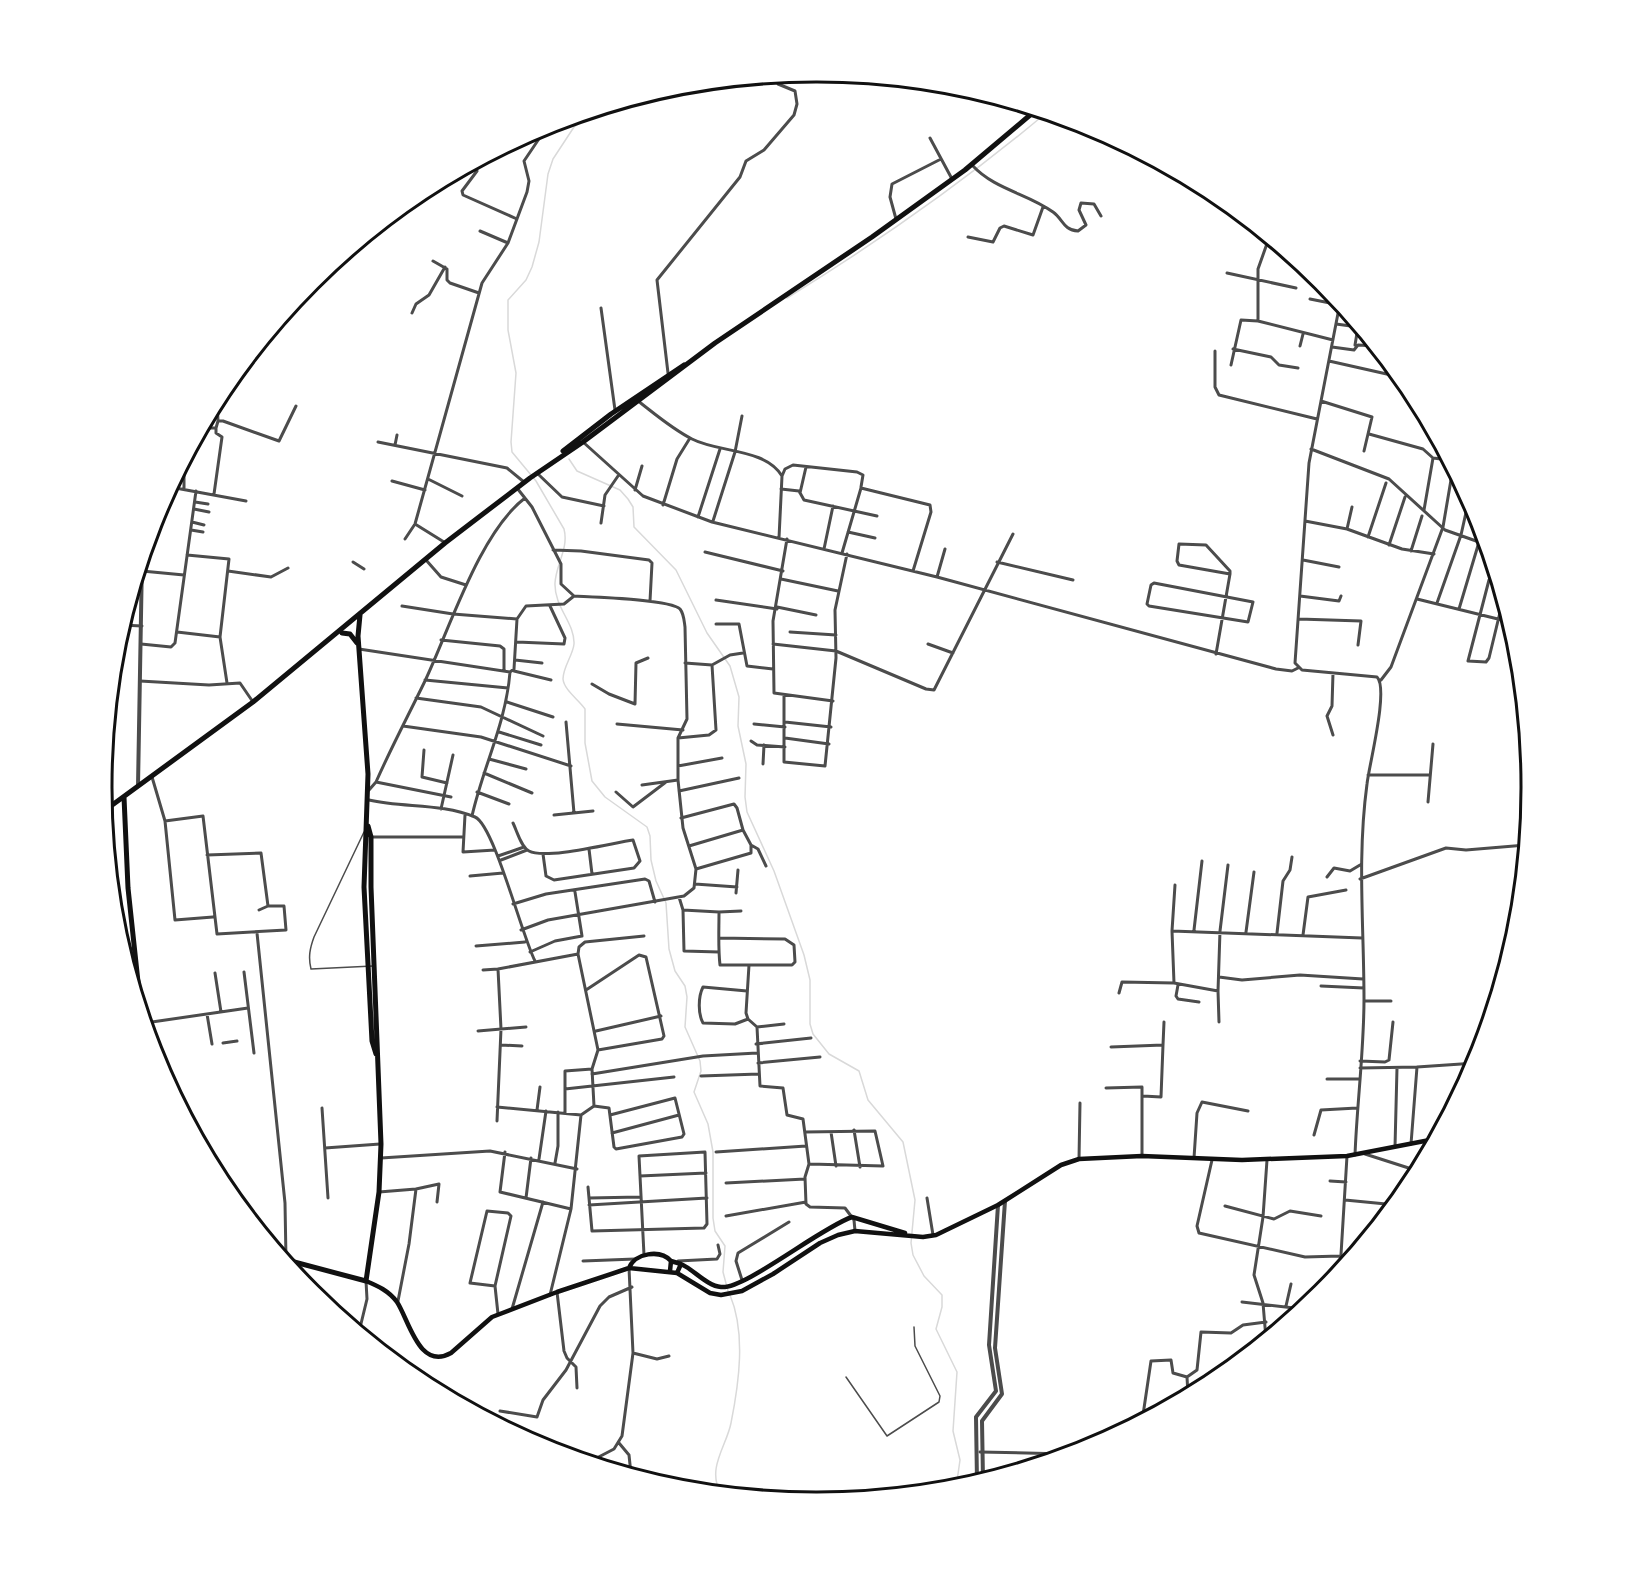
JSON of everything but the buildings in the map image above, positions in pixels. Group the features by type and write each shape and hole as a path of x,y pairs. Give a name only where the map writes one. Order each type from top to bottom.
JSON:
{"main road":[{"path":"558,457 584,443 686,364 965,170 975,168 1030,116"},
{"path":"113,805 253,702 338,635 445,543 519,490 531,477 615,411 668,373 686,364"},
{"path":"360,615 359,649 369,790 367,887 378,1040 381,1144 379,1192 366,1281"},
{"path":"338,635 344,632 350,633 359,649"},
{"path":"124,797 134,959"},
{"path":"367,887 371,837 368,826"},
{"path":"297,1262 366,1281 386,1291 397,1303 420,1347 437,1356 451,1353 498,1314 629,1268 670,1271 705,1291 721,1295 735,1293 773,1274 820,1243 855,1231 933,1236 998,1205 1061,1165 1079,1159 1142,1156 1267,1160 1347,1156 1426,1141"},
{"path":"629,1268 635,1259 659,1255 679,1262 723,1287 742,1282 824,1230 852,1217 912,1236"},
{"path":"670,1271 671,1261"},
{"path":"676,1273 680,1271 679,1262"}],"street":[{"path":"668,373 657,280 740,177 746,161 764,150 794,115 797,104 795,91 778,84"},
{"path":"930,138 952,180"},
{"path":"405,539 415,524 479,292 486,275 508,243 529,181 524,161 538,140"},
{"path":"896,220 890,197 892,184 941,159"},
{"path":"975,168 992,183 1054,212 1060,223 1074,231 1086,225 1079,210 1081,203 1094,204 1101,216"},
{"path":"477,171 462,191 463,195 517,219"},
{"path":"968,237 993,242 1000,228 1004,226 1031,236 1036,231 1043,207"},
{"path":"480,231 508,243"},
{"path":"1258,321 1259,266 1266,245"},
{"path":"433,261 445,267"},
{"path":"445,267 448,281 479,292"},
{"path":"412,313 416,304 429,295 445,267"},
{"path":"1227,273 1296,288"},
{"path":"1310,299 1327,302"},
{"path":"601,308 615,411"},
{"path":"1298,668 1296,663 1311,449 1338,314"},
{"path":"1231,365 1241,320 1258,321 1333,340"},
{"path":"1336,324 1349,326"},
{"path":"1300,346 1303,334"},
{"path":"1332,347 1353,350 1357,335"},
{"path":"1355,345 1365,345"},
{"path":"1233,349 1270,357 1279,365 1298,368"},
{"path":"1215,351 1215,387 1219,394 1317,420"},
{"path":"1329,361 1386,374"},
{"path":"638,401 690,438 720,449 754,456 782,476"},
{"path":"1321,401 1373,418 1364,451"},
{"path":"218,421 279,441 296,406"},
{"path":"712,522 735,452 742,416"},
{"path":"214,494 222,437 216,433 218,417"},
{"path":"210,428 216,428"},
{"path":"1369,434 1423,449 1433,458 1440,459"},
{"path":"395,445 397,435"},
{"path":"663,505 677,459 690,438"},
{"path":"378,442 508,469 531,477 562,497 604,506"},
{"path":"584,443 635,491 663,505 712,522 937,577 1276,669 1292,671 1298,668 1377,677 1380,680"},
{"path":"698,517 720,449"},
{"path":"1311,449 1389,479 1447,531 1476,542"},
{"path":"1424,510 1433,458"},
{"path":"635,491 642,466"},
{"path":"779,538 782,476 789,466 861,474 861,488 848,532 835,610 837,651 831,727 825,766 786,763 784,695"},
{"path":"806,467 800,493 804,500 877,516"},
{"path":"601,523 609,487 618,476"},
{"path":"184,477 184,489"},
{"path":"428,479 462,496"},
{"path":"392,481 425,490"},
{"path":"1355,1155 1364,1001 1360,865 1368,775 1377,730 1380,680 1391,667 1434,554 1443,527 1451,481"},
{"path":"1368,537 1386,483"},
{"path":"179,488 246,501"},
{"path":"861,488 931,506 913,571"},
{"path":"781,489 800,493"},
{"path":"519,490 522,499 561,564 561,584 574,596 650,601 670,604 682,612 687,719 678,738 678,780 681,818 696,869 695,884 688,895 665,901 548,920 521,930"},
{"path":"141,644 173,646 177,632 196,491"},
{"path":"1389,545 1405,497"},
{"path":"369,790 376,782 425,680 466,585 496,531 522,499"},
{"path":"195,502 208,504"},
{"path":"824,549 833,506"},
{"path":"1347,529 1352,507"},
{"path":"194,509 209,512"},
{"path":"1437,603 1461,535 1466,514"},
{"path":"1411,551 1422,516"},
{"path":"192,522 204,525"},
{"path":"1305,522 1347,529 1389,545 1434,554"},
{"path":"415,524 445,543"},
{"path":"191,530 203,532"},
{"path":"848,532 875,538"},
{"path":"773,644 837,651 931,691 938,684 1013,534"},
{"path":"787,539 773,621 774,693 833,701"},
{"path":"1216,654 1230,574 1207,546 1179,544 1177,561 1179,566 1230,574"},
{"path":"1459,609 1479,547"},
{"path":"937,577 945,549"},
{"path":"554,550 649,560 652,563 650,601"},
{"path":"705,552 783,571"},
{"path":"187,555 228,558 220,637 227,683"},
{"path":"425,560 441,577 466,585"},
{"path":"1303,560 1339,567"},
{"path":"353,562 364,569"},
{"path":"997,562 1073,580"},
{"path":"228,571 271,577 288,568"},
{"path":"146,571 184,575"},
{"path":"781,579 838,591"},
{"path":"1490,581 1468,660 1470,662 1486,662 1489,658 1499,614"},
{"path":"138,787 142,585"},
{"path":"1150,585 1227,597 1253,604 1248,623 1222,620 1147,606 1150,585"},
{"path":"472,816 483,772 504,716 515,660 517,619 526,606 564,604 574,596"},
{"path":"1300,596 1339,601 1341,596"},
{"path":"1417,598 1498,618"},
{"path":"716,600 816,615"},
{"path":"402,606 453,614 517,619"},
{"path":"516,642 564,644 565,638 550,606"},
{"path":"1299,619 1360,621 1358,645"},
{"path":"716,624 739,624 743,653 748,667 773,669"},
{"path":"131,625 142,626"},
{"path":"177,632 220,637"},
{"path":"790,632 836,635"},
{"path":"441,640 500,646 504,650 504,671"},
{"path":"928,644 953,653"},
{"path":"359,649 432,662 512,671 551,680"},
{"path":"685,663 712,665 730,655 743,653"},
{"path":"592,684 635,704 636,663 648,658"},
{"path":"515,660 542,663"},
{"path":"678,738 709,735 716,730 712,665"},
{"path":"1333,673 1333,697 1327,716 1333,735"},
{"path":"425,680 508,688"},
{"path":"140,681 209,685 242,684 253,702"},
{"path":"416,698 477,705 543,736"},
{"path":"507,702 553,717"},
{"path":"566,722 574,813"},
{"path":"617,724 683,730"},
{"path":"754,724 831,727"},
{"path":"403,726 496,741 571,766"},
{"path":"499,732 541,745"},
{"path":"785,738 829,744"},
{"path":"751,741 785,747"},
{"path":"1428,802 1433,744"},
{"path":"763,764 764,745"},
{"path":"424,750 422,777 447,783"},
{"path":"441,810 453,755"},
{"path":"678,766 722,758"},
{"path":"489,759 526,769"},
{"path":"483,772 532,793"},
{"path":"1368,775 1429,775"},
{"path":"152,776 165,821 175,920 213,917"},
{"path":"679,791 740,778"},
{"path":"642,785 678,780"},
{"path":"376,782 451,797"},
{"path":"616,792 633,807 666,782"},
{"path":"477,792 509,804"},
{"path":"369,800 441,810 472,816 481,821 499,858 525,942 535,962"},
{"path":"681,818 734,804 751,845 751,853 696,869"},
{"path":"554,815 593,811"},
{"path":"165,821 202,815 213,917 217,934 257,933 287,928 284,906 268,906 259,909"},
{"path":"465,815 462,837 463,852 495,849"},
{"path":"513,823 526,849"},
{"path":"689,846 743,830"},
{"path":"371,837 462,837"},
{"path":"499,858 526,849 543,854 633,840 640,861 633,868 549,879 546,876 543,854"},
{"path":"751,845 759,849 766,866"},
{"path":"1360,879 1446,848 1466,850 1518,846"},
{"path":"589,848 592,873"},
{"path":"207,855 261,853 268,906"},
{"path":"1276,933 1283,881 1290,870 1292,856"},
{"path":"1194,930 1202,861"},
{"path":"1219,1022 1220,931 1228,865"},
{"path":"1327,877 1334,867 1350,871 1360,865"},
{"path":"736,893 738,870"},
{"path":"1246,932 1254,872"},
{"path":"470,876 503,873"},
{"path":"513,904 540,895 575,892 645,879 649,881 655,902"},
{"path":"695,884 736,887"},
{"path":"1175,885 1172,931 1176,996 1178,999 1199,1002"},
{"path":"1304,935 1308,897 1346,890"},
{"path":"530,952 555,941 579,938 583,931 575,892"},
{"path":"679,897 684,951 719,952"},
{"path":"682,910 741,911"},
{"path":"719,912 719,938 719,952 720,965 793,964 794,945 780,938 719,938"},
{"path":"1172,931 1276,933 1362,938"},
{"path":"257,933 285,1203 284,1249"},
{"path":"594,1106 591,1087 592,1071 598,1050 578,954 579,947 585,942 644,936"},
{"path":"476,946 525,942"},
{"path":"483,970 578,954"},
{"path":"586,990 644,954 653,977 661,1016 664,1036 662,1039 598,1050"},
{"path":"749,966 748,1019 757,1027 784,1024"},
{"path":"497,1121 501,1045 498,969"},
{"path":"244,972 254,1053"},
{"path":"215,973 221,1012"},
{"path":"1219,977 1242,980 1300,975 1363,979"},
{"path":"1119,993 1122,982 1176,984 1218,991"},
{"path":"1321,986 1364,988"},
{"path":"747,991 703,987 700,993 700,1017 703,1023 735,1024 748,1019"},
{"path":"1364,1001 1391,1000"},
{"path":"152,1022 248,1008"},
{"path":"207,1014 212,1044"},
{"path":"595,1031 661,1016"},
{"path":"1143,1096 1161,1096 1164,1022"},
{"path":"1360,1061 1385,1062 1389,1060 1393,1022"},
{"path":"478,1031 526,1027"},
{"path":"757,1027 756,1044 761,1087 784,1089 787,1115 802,1118 809,1164 805,1179 806,1202 810,1207 842,1207 856,1223 855,1231"},
{"path":"756,1044 811,1038"},
{"path":"247,1040 252,1040"},
{"path":"224,1043 237,1041"},
{"path":"501,1045 522,1046"},
{"path":"1112,1047 1163,1045"},
{"path":"565,1113 565,1071 592,1071 702,1056 757,1053"},
{"path":"758,1064 820,1057"},
{"path":"1360,1068 1464,1064"},
{"path":"1411,1144 1417,1067"},
{"path":"1395,1147 1397,1068"},
{"path":"701,1077 759,1074"},
{"path":"565,1089 674,1077"},
{"path":"1327,1079 1359,1079"},
{"path":"537,1110 540,1087"},
{"path":"1106,1088 1141,1087 1143,1096 1142,1156"},
{"path":"497,1107 581,1115 594,1106 608,1107 614,1147 618,1149 684,1136 675,1098 610,1115"},
{"path":"1194,1158 1197,1113 1202,1102 1248,1111"},
{"path":"1079,1159 1080,1103"},
{"path":"322,1108 328,1198"},
{"path":"1314,1135 1321,1110 1357,1108"},
{"path":"539,1159 546,1111"},
{"path":"555,1163 558,1144 558,1112"},
{"path":"550,1295 571,1209 581,1115"},
{"path":"612,1133 679,1115"},
{"path":"854,1130 860,1167"},
{"path":"805,1132 870,1130 877,1133 883,1165 881,1168 809,1164"},
{"path":"831,1131 836,1166"},
{"path":"325,1148 381,1144"},
{"path":"716,1152 806,1146"},
{"path":"1381,1161 1382,1150"},
{"path":"381,1158 490,1151 505,1152 577,1168"},
{"path":"505,1152 500,1192 571,1209"},
{"path":"588,1187 592,1231 641,1230 704,1228 707,1224 705,1152 639,1156 641,1230 644,1256"},
{"path":"1364,1153 1381,1161 1408,1168"},
{"path":"1212,1159 1197,1232 1258,1248 1310,1257 1340,1256 1347,1156"},
{"path":"526,1198 531,1158"},
{"path":"1266,1329 1263,1303 1254,1275 1263,1217 1267,1160"},
{"path":"640,1176 706,1173"},
{"path":"726,1183 805,1179"},
{"path":"1330,1181 1346,1182"},
{"path":"379,1192 416,1189 439,1184 437,1202"},
{"path":"397,1303 409,1244 416,1189"},
{"path":"589,1198 640,1197"},
{"path":"589,1205 707,1198"},
{"path":"927,1198 933,1236"},
{"path":"1345,1200 1384,1204"},
{"path":"982,1471 980,1452 982,1421 1002,1395 995,1348 1005,1201"},
{"path":"512,1309 543,1202"},
{"path":"726,1216 806,1202"},
{"path":"976,1473 976,1418 996,1391 989,1350 998,1205"},
{"path":"1225,1206 1278,1219 1290,1211 1321,1216"},
{"path":"495,1286 470,1282 486,1211 511,1216 495,1286 498,1314"},
{"path":"742,1282 736,1261 738,1253 789,1222"},
{"path":"679,1262 717,1258 720,1254 718,1245"},
{"path":"583,1261 635,1259"},
{"path":"599,1457 620,1443 633,1353 632,1287 629,1268"},
{"path":"361,1324 367,1299 366,1281"},
{"path":"1286,1306 1291,1284"},
{"path":"500,1411 537,1417 543,1400 562,1376 605,1300 632,1287"},
{"path":"557,1292 564,1351 576,1367 577,1388"},
{"path":"1242,1302 1292,1307"},
{"path":"1187,1377 1197,1370 1201,1332 1231,1333 1243,1325 1266,1322"},
{"path":"989,1350 995,1348"},
{"path":"633,1353 657,1359 669,1356"},
{"path":"1144,1411 1151,1361 1171,1360 1173,1373 1187,1377"},
{"path":"1187,1377 1187,1386"},
{"path":"620,1443 629,1455 630,1466"},
{"path":"980,1452 1042,1454"}],"lane":[{"path":"368,826 309,950 311,969 371,966"},
{"path":"846,1377 887,1436 939,1402 940,1396 915,1346 914,1327"}],"waterway":[{"path":"787,298 920,210 1039,119"},
{"path":"577,125 553,159 548,174 539,242 532,267 526,280 508,300 508,330 516,373 512,452 536,481 564,529 565,543 555,583 558,600 571,629 574,644 563,679 569,691 585,709 585,743 592,781 605,797 647,827 650,836 651,860 656,881 666,903 669,949 675,971 685,986 687,997 685,1027 700,1061 701,1071 694,1092 708,1124 713,1152 713,1218 715,1231 725,1246 723,1272 728,1291"},
{"path":"569,459 577,471 620,490 628,499 633,507 634,527 676,570 707,633 730,666 739,697 738,726 746,764 747,812 774,871 804,955 810,980 810,1024 813,1034 829,1054 859,1071 868,1100 903,1142 915,1200 911,1243 913,1255 924,1276 942,1295 942,1307 936,1329 957,1372 953,1431 960,1460 958,1477"},
{"path":"717,1484 719,1457 731,1423 739,1358 738,1325 730,1295"}]}
